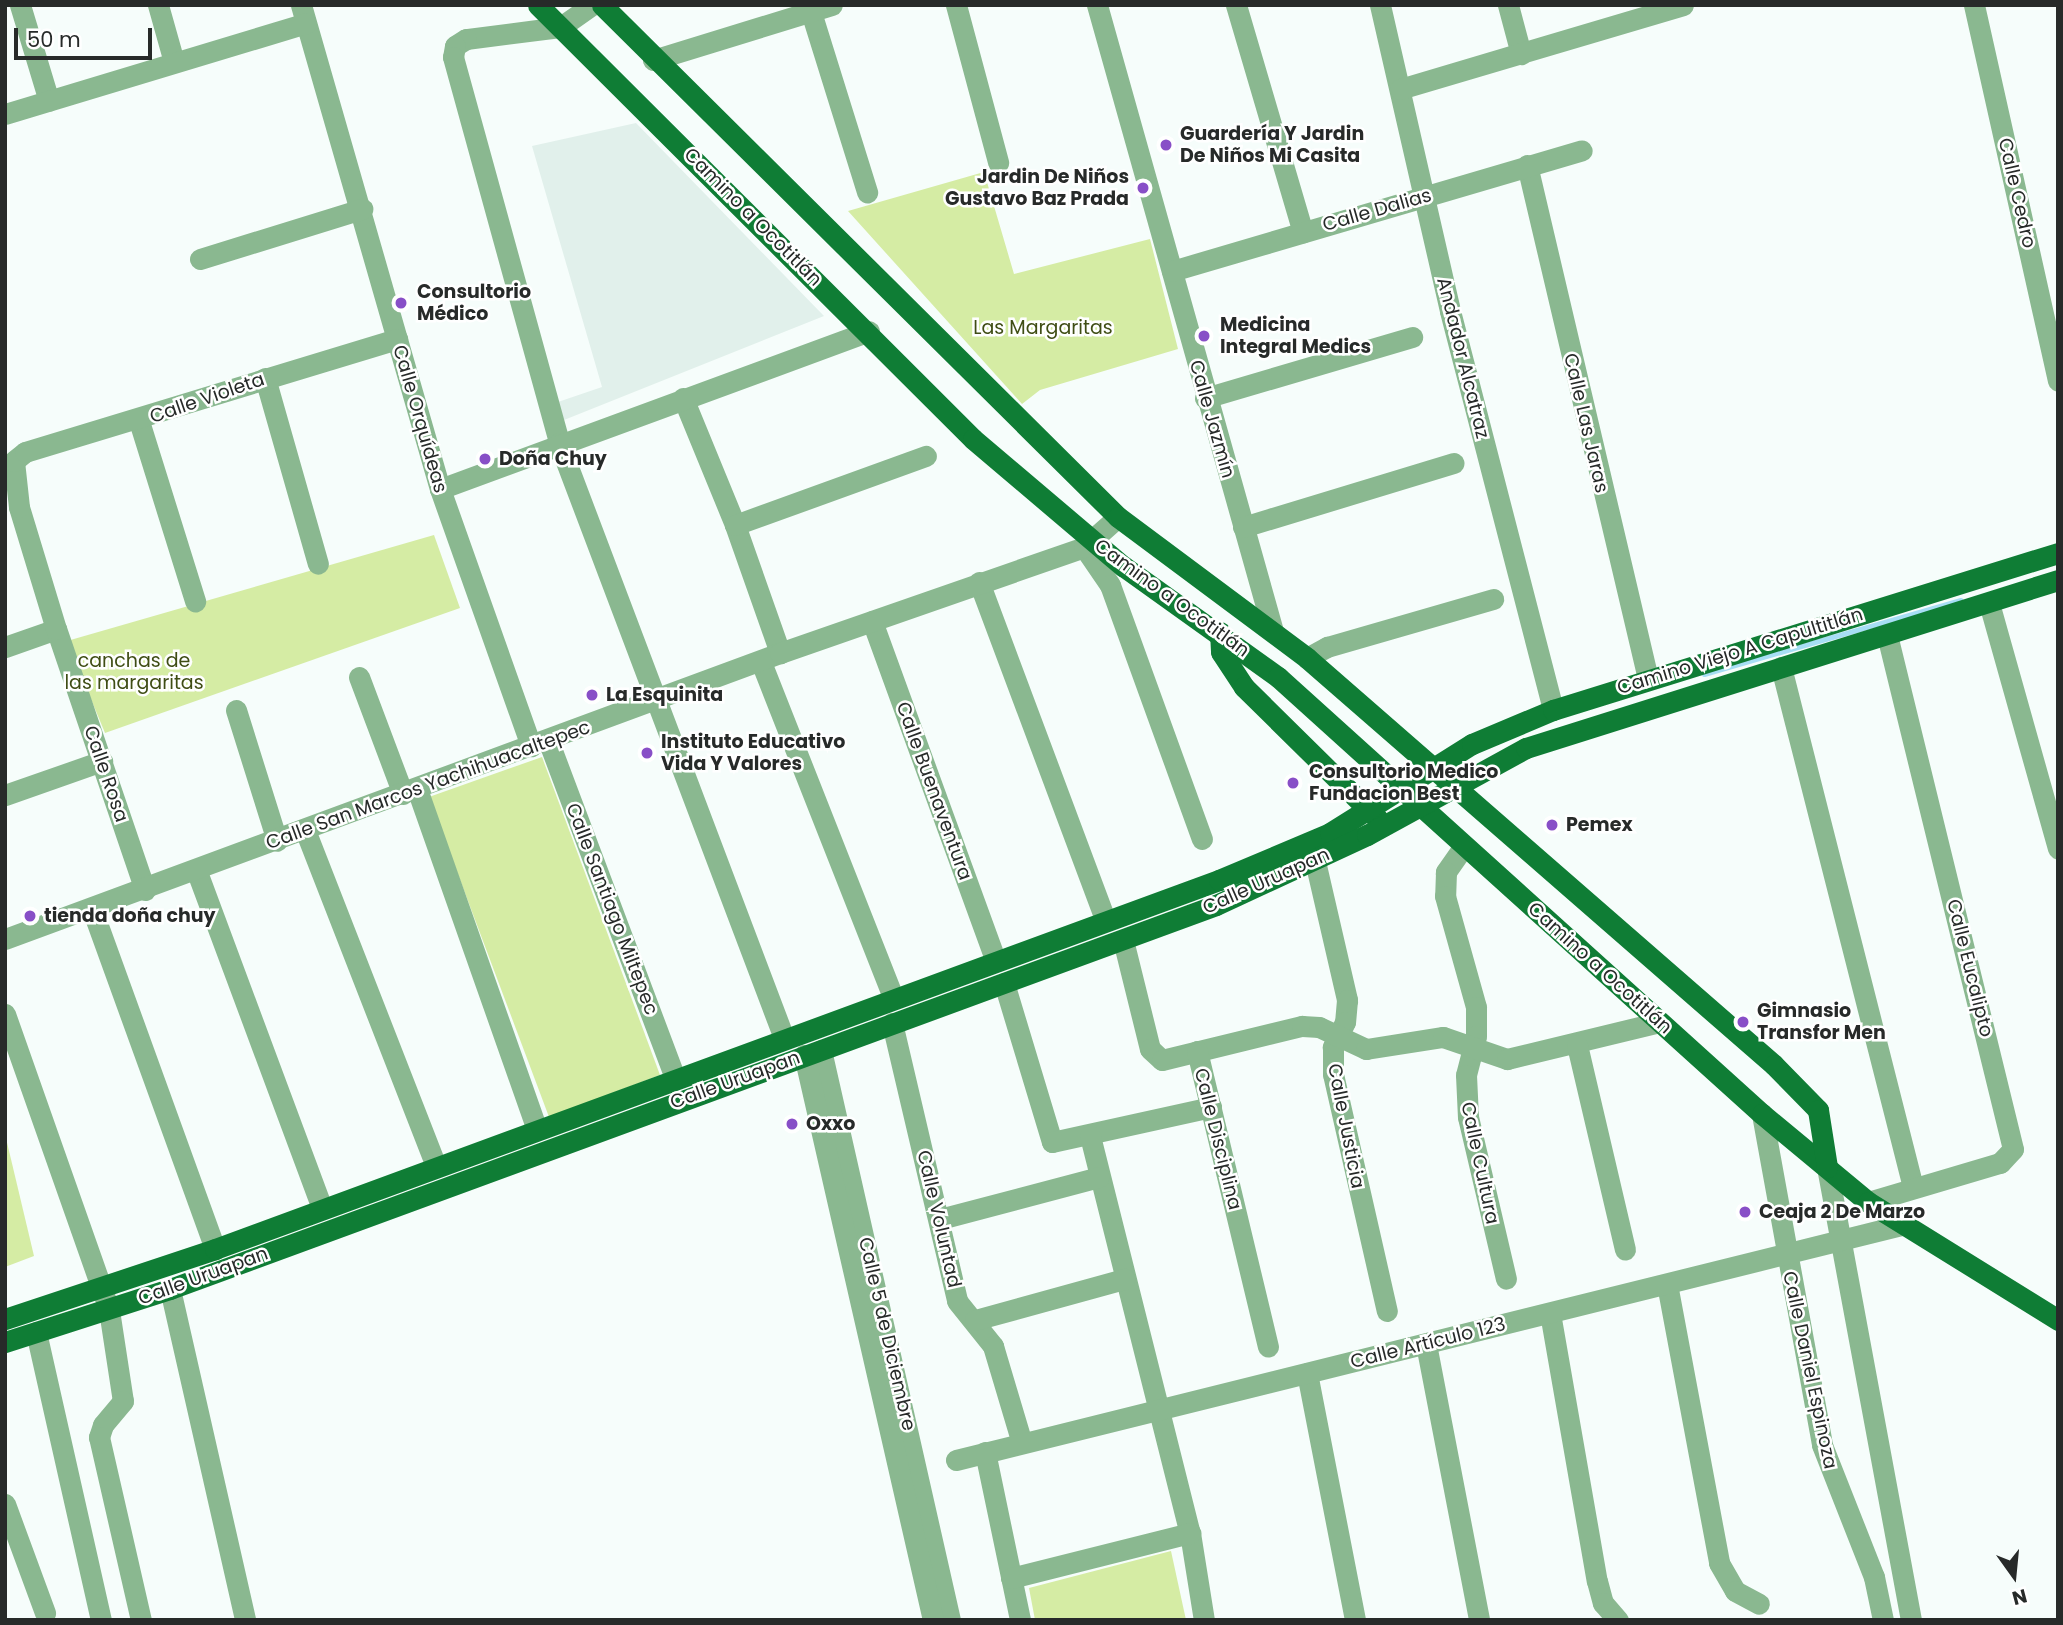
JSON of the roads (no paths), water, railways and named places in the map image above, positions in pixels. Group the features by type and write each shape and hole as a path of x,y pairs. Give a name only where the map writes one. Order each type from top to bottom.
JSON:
{"main road":[{"name":"Camino a Ocotitlán","path":"538,5 869,331 973,439 1088,543 1220,632 1404,787 1464,846 1762,1114 1868,1202 1901,1225 2058,1320"},
{"name":"Camino a Ocotitlán","path":"602,5 653,60 1118,517 1307,658 1814,1104 1821,1119 1827,1167"},
{"name":"Camino Viejo A Capultitlán","path":"1432,769 1487,736 1553,710 2058,553"},
{"name":"Camino Viejo A Capultitlán","path":"1452,788 1526,748 2058,580"},
{"path":"1220,632 1222,652 1244,687 1385,825"},
{"name":"Calle Uruapan","path":"5,1320 215,1249 1301,846 1368,810 1432,769"},
{"name":"Calle Uruapan","path":"5,1342 170,1289 1124,940 1315,861 1452,788"}],"street":[{"path":"20,5 49,101"},
{"path":"158,5 174,62"},
{"path":"592,5 560,27 460,42 453,57 559,443 784,1038"},
{"path":"653,60 832,5"},
{"path":"956,5 998,162"},
{"name":"Calle Jazmín","path":"1097,5 1272,631"},
{"path":"1236,5 1303,232"},
{"name":"Andador Alcatraz","path":"1380,5 1424,197 1553,710"},
{"path":"1507,5 1521,54"},
{"path":"1401,89 1521,54 1623,15 1683,5"},
{"name":"Calle Cedro","path":"1975,5 2058,381"},
{"path":"811,12 867,192"},
{"path":"5,114 174,62 303,14"},
{"name":"Calle Orquídeas","path":"303,14 362,209 440,489 540,743"},
{"name":"Calle Dalias","path":"1172,271 1582,150"},
{"name":"Calle Las Jaras","path":"1527,165 1648,679"},
{"path":"200,259 362,209"},
{"path":"440,489 869,331"},
{"path":"1205,398 1412,337"},
{"name":"Calle Violeta","path":"17,457 397,339"},
{"path":"265,378 318,564"},
{"path":"683,398 735,525 770,658 893,997"},
{"path":"139,421 195,601"},
{"path":"735,525 926,456"},
{"name":"Calle Rosa","path":"17,457 12,470 12,509 145,890"},
{"path":"1243,527 1453,463"},
{"name":"Calle San Marcos Yachihuacaltepec","path":"5,939 197,872 770,658 1088,543 1118,517"},
{"path":"1088,543 1110,585 1202,839"},
{"path":"979,582 1106,920"},
{"path":"1307,658 1328,647 1493,599"},
{"path":"1989,603 2058,849"},
{"name":"Calle Buenaventura","path":"872,621 996,961"},
{"path":"5,647 56,629"},
{"name":"Calle Eucalipto","path":"1868,1202 2000,1163 2012,1149 1887,635"},
{"path":"1781,667 1913,1187"},
{"path":"359,677 410,792 537,1129"},
{"path":"236,709 277,841"},
{"name":"Calle Santiago Miltepec","path":"540,743 675,1078"},
{"path":"5,795 102,761"},
{"path":"305,830 436,1166"},
{"name":"Calle Cultura","path":"1464,846 1448,866 1445,879 1476,1007 1472,1049 1466,1075 1468,1116 1506,1279"},
{"name":"Calle Justicia","path":"1315,861 1347,1000 1333,1074 1387,1311"},
{"path":"197,872 321,1209"},
{"path":"92,909 215,1249"},
{"name":"Calle Disciplina","path":"1124,940 1153,1054 1168,1060 1197,1051 1268,1347"},
{"path":"1004,984 1047,1137 1059,1144 1210,1107"},
{"path":"5,1014 108,1310 123,1401 103,1426 99,1437 141,1620"},
{"path":"1197,1051 1281,1028 1319,1027 1366,1049 1433,1037 1507,1059 1577,1045 1660,1022"},
{"name":"Calle Voluntad","path":"892,1023 940,1219 957,1301 975,1320 996,1353 1022,1443"},
{"path":"1577,1045 1625,1249"},
{"name":"Calle 5 de Diciembre","path":"812,1052 933,1620"},
{"name":"Calle 5 de Diciembre","path":"812,1052 950,1620"},
{"name":"Calle Daniel Espinoza","path":"1762,1114 1822,1445 1874,1577 1883,1620"},
{"path":"1090,1136 1190,1533 1205,1620"},
{"path":"1827,1167 1911,1620"},
{"path":"940,1219 1099,1177"},
{"name":"Calle Artículo 123","path":"956,1460 1901,1225"},
{"path":"975,1320 1125,1279"},
{"path":"1667,1284 1719,1563 1735,1591 1759,1604"},
{"path":"170,1289 245,1620"},
{"path":"1550,1313 1597,1581 1602,1603 1618,1620"},
{"path":"36,1332 101,1620"},
{"path":"1426,1343 1479,1620"},
{"path":"1307,1373 1355,1620"},
{"path":"985,1452 1020,1620"},
{"path":"5,1504 45,1613"},
{"path":"1012,1578 1190,1533"}],"waterway":[{"path":"1704,674 1961,600"}],"place":[{"name":"Guardería Y Jardin De Niños Mi Casita","path":"1166,145"},
{"name":"Jardin De Niños Gustavo Baz Prada","path":"1143,188"},
{"name":"Consultorio Médico","path":"401,303"},
{"name":"Medicina Integral Medics","path":"1204,336"},
{"name":"Doña Chuy","path":"485,459"},
{"name":"La Esquinita","path":"592,695"},
{"name":"Instituto Educativo Vida Y Valores","path":"647,753"},
{"name":"Consultorio Medico Fundacion Best","path":"1293,783"},
{"name":"Pemex","path":"1552,825"},
{"name":"tienda doña chuy","path":"30,916"},
{"name":"Gimnasio Transfor Men","path":"1743,1022"},
{"name":"Oxxo","path":"792,1124"},
{"name":"Ceaja 2 De Marzo","path":"1745,1212"}],"park label":[{"name":"Las Margaritas","path":"1043,328"},
{"name":"canchas de las margaritas","path":"134,672"}]}
